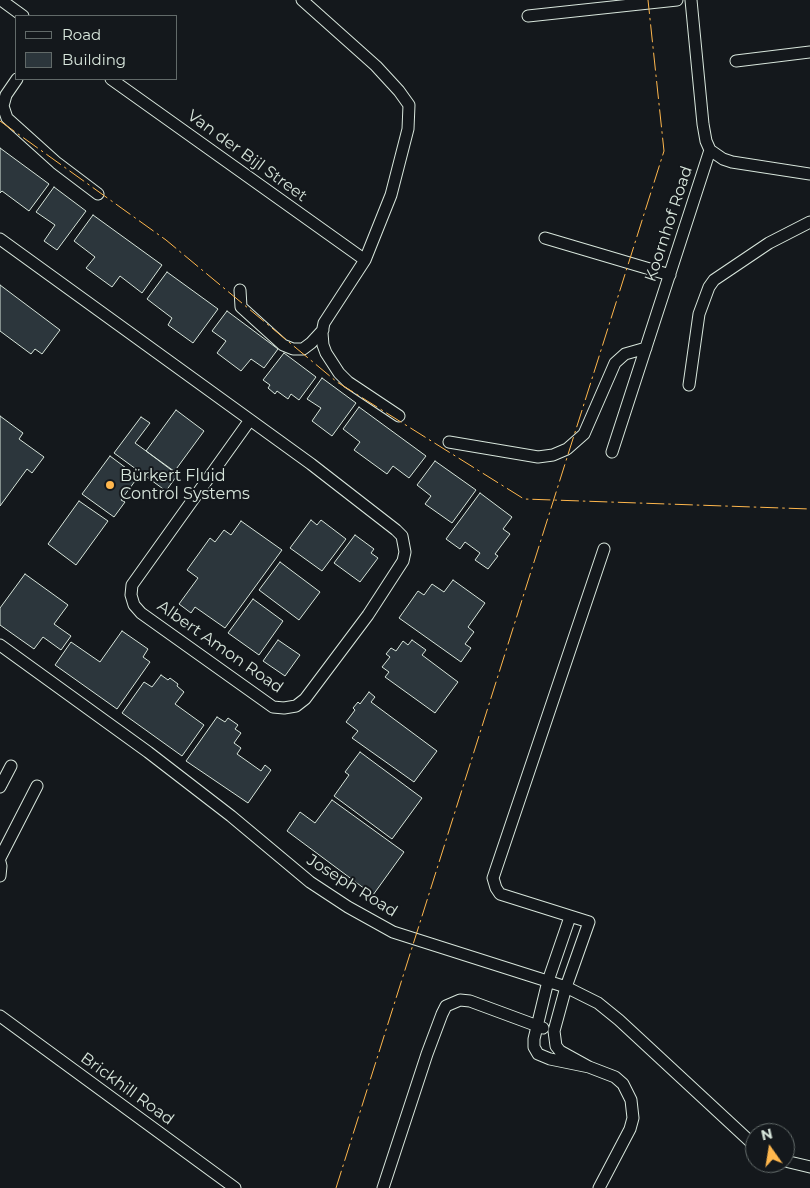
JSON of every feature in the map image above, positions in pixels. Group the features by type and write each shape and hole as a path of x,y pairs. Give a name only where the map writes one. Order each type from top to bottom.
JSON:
{"street":[{"path":"1,0 22,15"},
{"path":"302,0 376,66 409,105 408,129 391,195 365,260 324,323 323,330 323,345 339,373 348,382 399,416"},
{"path":"528,16 677,0"},
{"name":"Koornhof Road","path":"612,452 710,150 706,141 703,124 691,0"},
{"path":"736,61 810,52"},
{"path":"16,80 6,94 3,106 7,118 57,163 98,194"},
{"name":"Van der Bijl Street","path":"112,80 365,260"},
{"path":"710,150 732,162 810,174"},
{"path":"688,385 699,314 709,287 714,280 769,243 810,222"},
{"name":"Albert Amon Road","path":"0,238 311,464 402,536 405,552 403,561 333,664 306,698 296,706 284,708 274,707 141,613 134,605 131,595 132,585 250,420"},
{"path":"545,238 670,275"},
{"path":"240,290 241,307 283,345 293,349 302,349 311,344 323,330"},
{"path":"449,442 538,457 553,455 567,449 584,434 615,363 625,354 646,348"},
{"path":"590,1068 560,1051 556,1046 554,1031 566,987 588,922 500,894 492,878 604,549"},
{"name":"Joseph Road","path":"0,645 148,752 310,882 348,906 393,932 566,987 598,1003 619,1020 745,1137"},
{"path":"0,787 11,766"},
{"path":"0,876 2,866 0,860 38,786"},
{"path":"570,916 548,981 534,1039 534,1047 538,1054 550,1059 607,1073 623,1084 631,1100 633,1109 630,1129 599,1188"},
{"path":"383,1188 427,1054 446,1006 460,1000 470,1001 537,1027 554,1031"},
{"name":"Brickhill Road","path":"0,1016 235,1188"},
{"path":"795,1163 810,1167"}],"building":[{"path":"0,148 49,184 29,211 2,191 0,193"},
{"path":"54,187 86,211 57,250 44,241 55,225 36,212"},
{"path":"93,215 162,265 142,293 120,276 112,287 86,268 95,257 74,241"},
{"path":"167,272 218,309 193,343 168,325 172,318 147,299"},
{"path":"0,285 60,330 42,354 35,349 31,354 0,331"},
{"path":"227,311 278,349 264,368 251,359 241,371 217,353 226,341 212,331"},
{"path":"284,353 316,377 299,400 291,394 288,399 277,391 275,394 268,388 270,385 263,380"},
{"path":"322,378 356,403 332,436 312,421 321,408 307,399"},
{"path":"359,407 426,456 409,478 393,466 387,474 354,450 360,442 343,429"},
{"path":"176,410 204,431 174,472 146,451"},
{"path":"0,416 23,433 19,439 44,457 32,473 27,469 0,506"},
{"path":"141,417 150,423 135,443 178,474 166,491 114,453"},
{"name":"Bürkert Fluid Control Systems","path":"110,456 138,477 121,500 125,502 114,517 82,494"},
{"path":"435,461 476,490 452,523 425,504 431,496 417,485"},
{"path":"480,493 512,517 503,529 510,534 495,554 498,556 488,569 475,560 480,553 465,542 460,549 446,539"},
{"path":"79,501 108,521 76,565 48,544"},
{"path":"311,520 317,525 321,520 346,539 322,571 290,548"},
{"path":"241,521 282,550 225,628 195,607 191,613 179,604 198,578 187,570 210,538 215,542 224,530 231,535"},
{"path":"355,535 374,549 371,553 378,558 360,582 334,563"},
{"path":"280,562 320,592 299,620 259,590"},
{"path":"25,574 68,605 54,624 71,636 61,650 43,637 34,649 0,625 0,608"},
{"path":"453,580 485,603 468,627 474,632 465,644 471,648 461,662 399,618 418,591 424,595 432,584 444,592"},
{"path":"253,599 283,621 259,655 228,633"},
{"path":"122,631 148,649 143,657 150,662 117,709 55,665 71,642 100,662"},
{"path":"278,640 300,655 285,676 263,661"},
{"path":"412,640 426,650 422,655 458,682 435,713 385,677 389,672 382,667 390,657 386,654 391,648 396,651 403,641 408,645"},
{"path":"161,675 168,680 170,678 184,692 175,704 204,725 182,756 122,713 144,682 152,687"},
{"path":"369,692 375,697 371,702 437,751 414,782 352,738 358,731 346,722 355,710 353,708 358,702 360,704"},
{"path":"217,717 225,722 228,718 238,725 235,729 241,733 234,743 241,748 237,754 261,771 265,765 271,770 248,803 186,761"},
{"path":"360,752 422,798 392,839 334,796 349,775 345,772"},
{"path":"332,800 404,852 373,895 287,831 300,812 315,823"}],"power":[{"path":"336,1188 664,151 648,0"},
{"path":"0,121 166,240 337,382 524,499 810,509"}],"place":[{"name":"Bürkert Fluid Control Systems","path":"110,485"}]}
